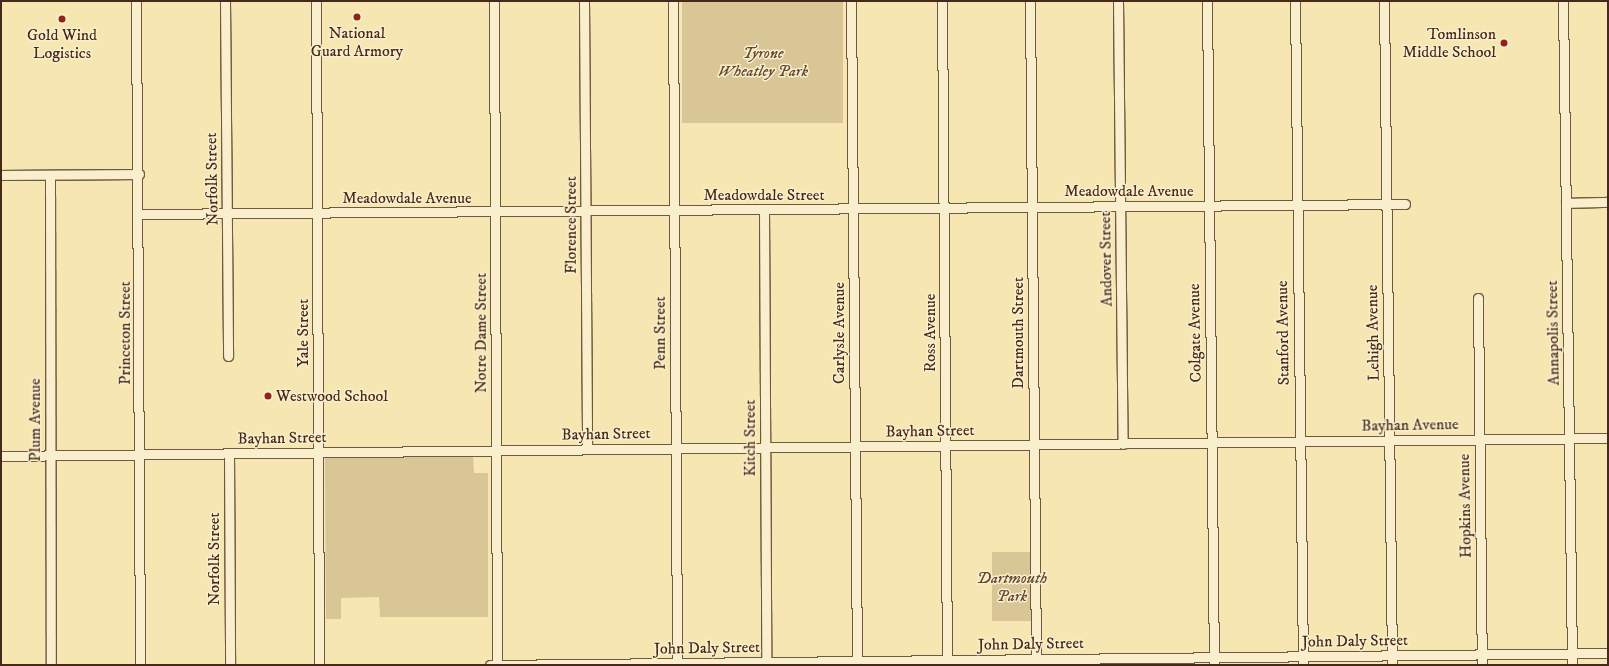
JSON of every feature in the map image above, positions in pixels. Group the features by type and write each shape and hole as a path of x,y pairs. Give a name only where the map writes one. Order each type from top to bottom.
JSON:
{"street":[{"name":"Princeton Street","path":"136,1 139,174 140,665"},
{"name":"Norfolk Street","path":"225,1 228,356"},
{"name":"Yale Street","path":"316,1 319,665"},
{"name":"Notre Dame Street","path":"494,1 497,665"},
{"name":"Florence Street","path":"584,1 587,449"},
{"name":"Penn Street","path":"673,1 677,664"},
{"name":"Carlysle Avenue","path":"851,1 857,663"},
{"name":"Ross Avenue","path":"942,1 947,662"},
{"name":"Dartmouth Street","path":"1030,1 1036,662"},
{"name":"Andover Street","path":"1118,1 1123,444"},
{"name":"Colgate Avenue","path":"1207,1 1214,661"},
{"name":"Stanford Avenue","path":"1295,1 1303,661"},
{"name":"Lehigh Avenue","path":"1384,1 1392,665"},
{"name":"Annapolis Street","path":"1563,1 1572,665"},
{"path":"1,175 139,174"},
{"name":"Plum Avenue","path":"50,175 51,665"},
{"path":"1566,203 1608,202"},
{"name":"Meadowdale Avenue","path":"853,210 1405,204"},
{"name":"Kitch Street","path":"764,210 766,663"},
{"name":"Meadowdale Street","path":"675,211 853,210"},
{"name":"Meadowdale Avenue","path":"139,214 675,211"},
{"name":"Hopkins Avenue","path":"1478,298 1482,665"},
{"name":"Bayhan Avenue","path":"1212,443 1608,438"},
{"name":"Bayhan Street","path":"1,456 1212,443"},
{"name":"Norfolk Street","path":"229,453 230,665"},
{"name":"John Daly Street","path":"490,665 1303,661 1392,655 1608,653"}],"green space":[{"name":"Tyrone Wheatley Park","path":"682,1 843,1 843,123 682,123"},
{"path":"473,456 474,473 488,473 488,617 380,617 379,597 341,598 341,619 326,619 325,458"},
{"name":"Dartmouth Park","path":"992,552 1031,552 1031,621 992,621"}],"place":[{"name":"National Guard Armory","path":"357,17"},
{"name":"Gold Wind Logistics","path":"62,19"},
{"name":"Tomlinson Middle School","path":"1504,43"},
{"name":"Westwood School","path":"268,396"}]}
